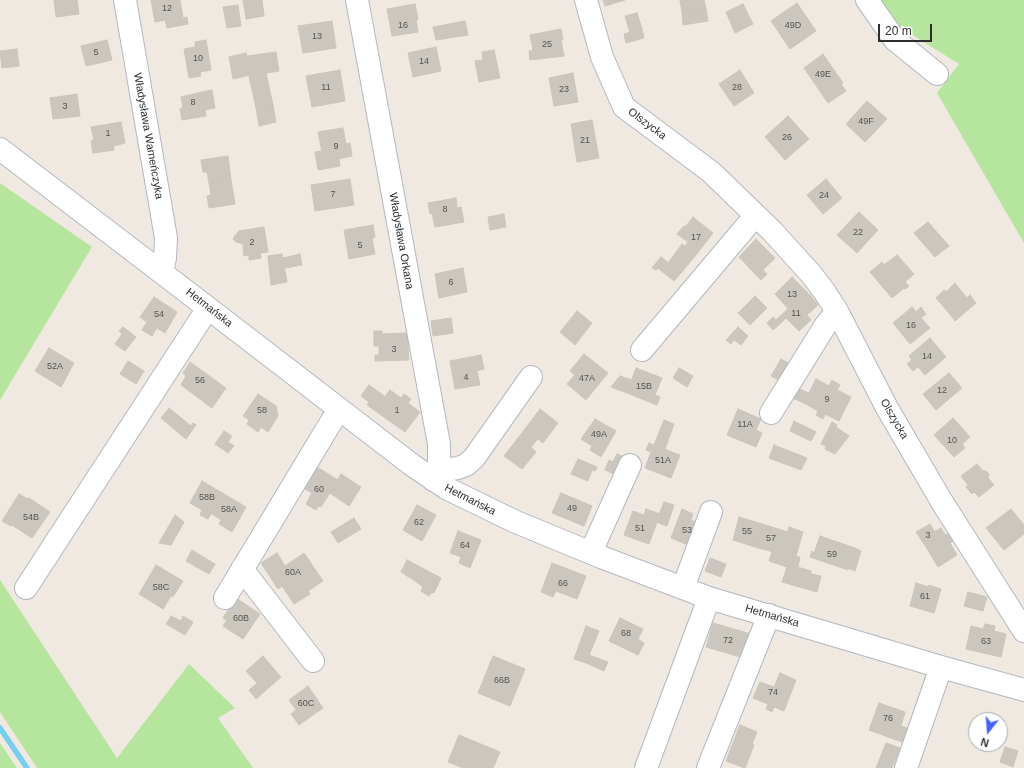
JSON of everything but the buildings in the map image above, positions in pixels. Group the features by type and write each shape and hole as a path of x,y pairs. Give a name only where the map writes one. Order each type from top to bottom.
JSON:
{"street":[{"name":"Władysława Warneńczyka","path":"125,0 166,238 166,253 162,272"},
{"name":"Władysława Orkana","path":"357,0 439,444 436,474"},
{"name":"Olszycka","path":"586,0 602,57 624,107 712,172 772,232 811,274 824,291 837,311 891,415 942,502 1024,631"},
{"path":"867,0 895,40 937,74"},
{"name":"Hetmańska","path":"0,149 339,409 436,474 446,488 503,516 709,598 1024,690"},
{"path":"642,350 755,216"},
{"path":"26,588 208,308"},
{"path":"771,413 825,326 837,311"},
{"path":"436,474 466,465 474,458 531,377"},
{"path":"225,598 339,409"},
{"path":"591,552 630,465"},
{"path":"683,588 711,512"},
{"path":"242,569 313,661"},
{"path":"646,768 709,598"},
{"path":"708,768 769,615"},
{"path":"906,768 941,667"}],"green space":[{"path":"878,0 1024,0 1024,243 937,93 959,64 898,26"},
{"path":"0,183 92,247 0,400"},
{"path":"0,580 117,758 189,664 235,708 218,718 253,768 37,768 0,712"},
{"path":"0,743 17,768 0,768"}],"waterway":[{"path":"0,728 27,768"}]}
